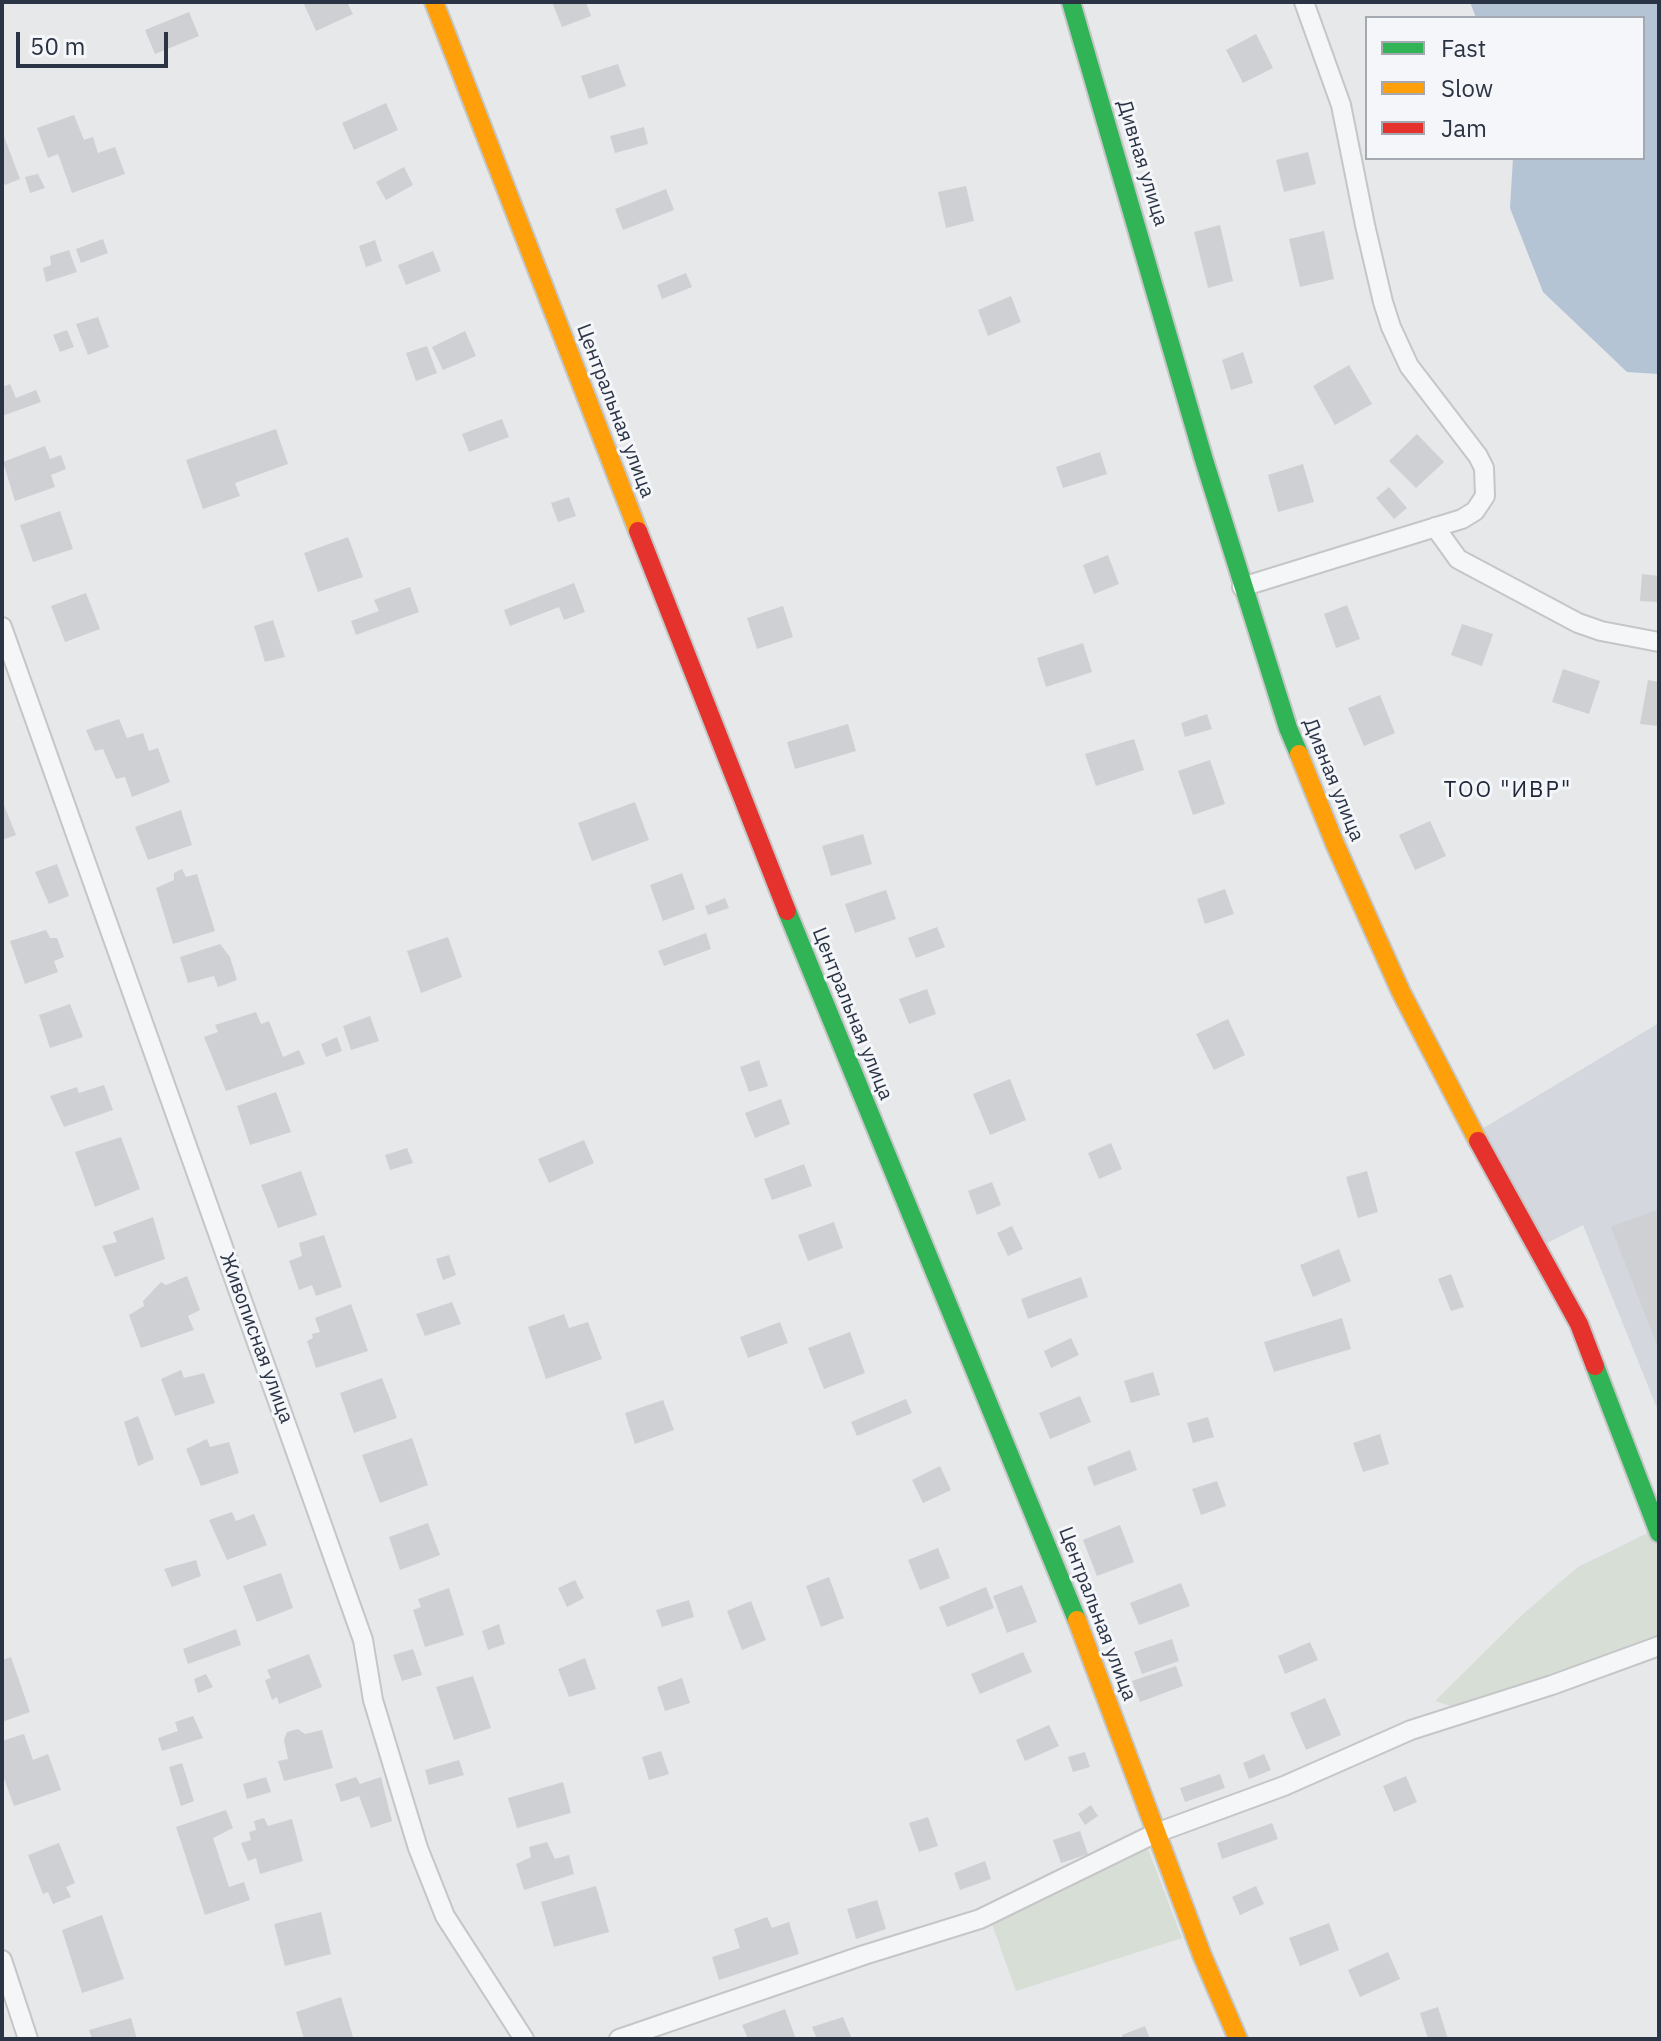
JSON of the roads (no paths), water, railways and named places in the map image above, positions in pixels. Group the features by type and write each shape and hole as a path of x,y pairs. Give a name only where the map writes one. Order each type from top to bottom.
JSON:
{"street":[{"name":"Центральная улица","path":"434,2 839,1042 1064,1586 1202,1955 1238,2039"},
{"name":"Дивная улица","path":"1071,2 1242,587 1288,728 1354,888 1428,1048 1579,1324 1659,1533"},
{"path":"1242,587 1462,519 1475,511 1485,496 1484,468 1478,456 1409,366 1398,346 1383,302 1341,105 1304,2"},
{"path":"1435,527 1458,559 1578,623 1601,631 1659,642"},
{"name":"Живописная улица","path":"2,627 363,1640 373,1700 418,1848 445,1916 524,2039"},
{"path":"619,2039 864,1955 980,1919 1156,1833 1284,1786 1411,1730 1540,1689 1659,1646"},
{"path":"2,1960 28,2039"}],"water":[{"path":"1470,2 1659,2 1659,374 1627,372 1543,292 1510,208 1513,160 1645,160 1645,16 1475,16"}],"district":[{"name":"ТОО \"ИВР\"","path":"1508,791"}]}
